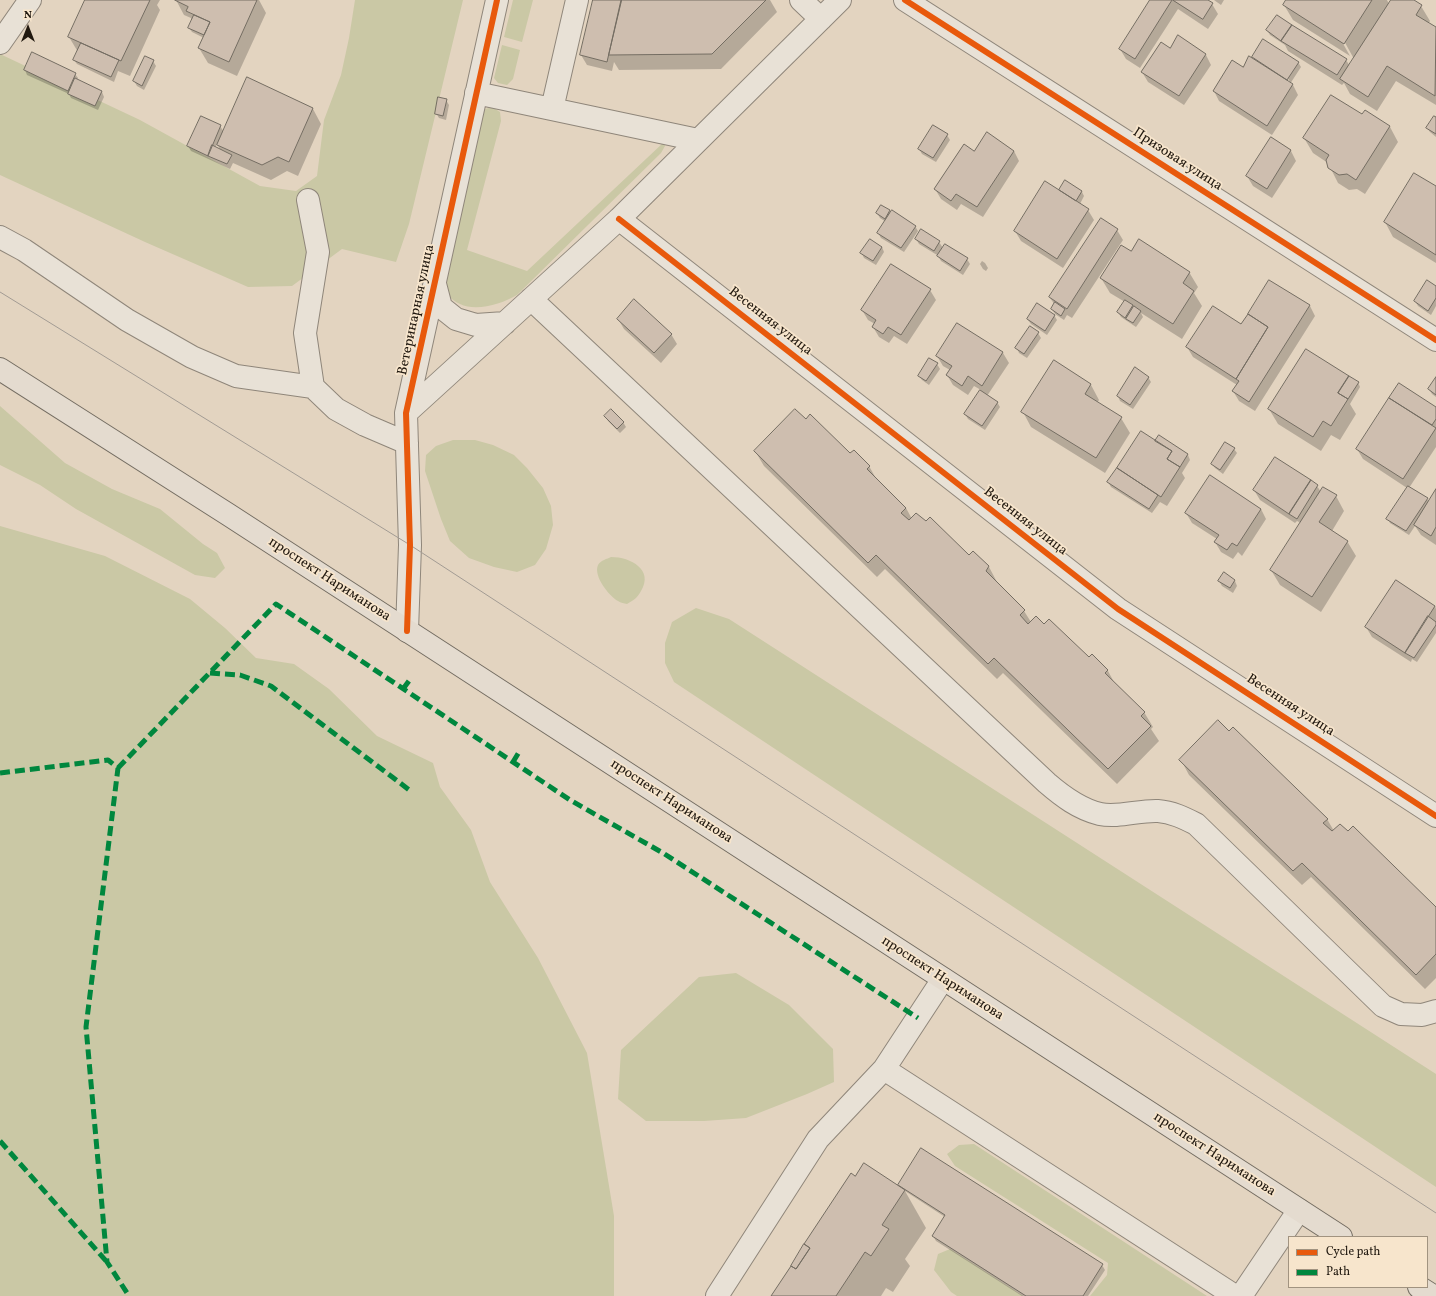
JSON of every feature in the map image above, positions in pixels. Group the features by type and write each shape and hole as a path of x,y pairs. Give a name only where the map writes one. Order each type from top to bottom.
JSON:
{"main road":[{"name":"проспект Нариманова","path":"0,368 230,515 1339,1236"},
{"path":"1421,1288 1433,1296"}],"street":[{"path":"0,43 30,0"},
{"name":"Ветеринарная улица","path":"407,631 410,545 406,413 497,0"},
{"path":"552,109 577,0"},
{"path":"801,0 821,19"},
{"path":"406,413 619,219 840,0"},
{"name":"Призовая улица","path":"905,0 1436,340"},
{"path":"476,93 698,140"},
{"path":"308,200 318,252 306,333 313,388"},
{"name":"Весенняя улица","path":"619,219 1118,610 1436,816"},
{"path":"0,238 24,250 127,320 192,357 236,376 313,388 336,409 365,425 407,443"},
{"path":"435,284 441,307 456,320 476,325 505,323"},
{"path":"531,299 1047,783 1062,795 1078,805 1100,814 1157,811 1178,815 1196,824 1383,1006 1401,1014 1422,1015 1436,1011"},
{"path":"717,1296 818,1139 884,1069 943,979"},
{"path":"884,1069 1235,1296"},
{"path":"1241,1296 1299,1210"}],"shaded area":[{"path":"355,0 463,0 409,224 396,262 342,249 292,286 248,287 145,242 0,175 0,54 140,120 260,186 296,191 317,176 324,120 341,75"},
{"path":"513,0 533,0 522,42 504,37"},
{"path":"502,45 520,50 513,79 507,85 498,83 494,78"},
{"path":"492,107 500,112 501,121 467,250 527,271 664,142 665,146 661,153 517,295 497,304 474,307 458,303 447,295 443,269 481,114 485,109"},
{"path":"0,406 65,463 112,489 160,509 203,544 217,553 225,568 215,578 195,575 76,509 40,485 0,465"},
{"path":"453,440 475,440 493,445 514,455 543,488 551,506 553,525 546,549 535,565 517,572 494,567 469,558 450,541 425,471 426,455 436,446"},
{"path":"0,526 105,556 190,599 225,628 256,658 294,664 329,689 377,736 433,763 440,787 471,830 490,882 538,958 587,1053 614,1216 614,1296 0,1296"},
{"path":"611,557 626,559 633,562 642,571 645,577 640,593 635,599 627,604 619,602 610,595 598,575 597,570 599,563"},
{"path":"696,608 729,619 1436,1074 1436,1187 674,682 665,663 665,643 672,622"},
{"path":"736,973 789,1005 833,1049 834,1082 746,1118 704,1121 646,1121 618,1099 621,1050 699,977"},
{"path":"974,1144 1207,1296 1090,1296 1107,1275 1108,1263 955,1166 947,1154 959,1145"},
{"path":"950,1249 1023,1296 957,1296 951,1292 934,1270 938,1254"}],"building":[{"path":"85,0 150,0 121,61 68,37"},
{"path":"175,0 257,0 229,62 198,48 210,22 186,11 188,7"},
{"path":"593,0 621,0 607,62 580,55"},
{"path":"622,0 766,0 712,54 609,55"},
{"path":"1150,0 1172,0 1135,59 1119,49"},
{"path":"1173,0 1208,0 1213,3 1203,19"},
{"path":"1286,0 1372,0 1344,44 1283,5"},
{"path":"1391,0 1414,0 1422,5 1416,15 1436,27 1435,96 1387,66 1368,97 1340,79"},
{"path":"194,15 210,22 204,35 188,28"},
{"path":"1277,15 1292,25 1281,41 1266,30"},
{"path":"1292,25 1347,59 1337,75 1281,41"},
{"path":"1178,35 1206,54 1179,96 1141,72 1161,42 1170,48"},
{"path":"1263,39 1299,62 1287,80 1252,57"},
{"path":"81,43 119,60 111,77 73,60"},
{"path":"32,52 76,73 68,91 24,70"},
{"path":"145,56 154,60 142,86 133,81"},
{"path":"1249,56 1293,84 1267,126 1213,91 1232,60 1243,67"},
{"path":"247,77 313,108 289,162 278,157 262,165 217,145"},
{"path":"75,78 102,91 95,106 68,94"},
{"path":"1331,95 1362,114 1365,110 1390,126 1356,180 1347,174 1339,175 1328,168 1326,160 1329,155 1303,138"},
{"path":"438,97 447,99 443,116 435,114"},
{"path":"201,116 221,125 208,156 187,146"},
{"path":"1434,116 1436,117 1436,134 1426,128"},
{"path":"933,125 948,134 933,158 918,149"},
{"path":"987,132 1014,151 977,207 956,194 951,201 934,189 964,144 974,151"},
{"path":"1271,137 1291,150 1267,189 1246,176"},
{"path":"212,145 232,155 227,164 208,156"},
{"path":"1414,173 1436,186 1436,255 1384,222"},
{"path":"1065,180 1082,191 1076,201 1059,190"},
{"path":"1045,181 1089,209 1057,259 1014,231"},
{"path":"881,205 890,210 885,219 876,213"},
{"path":"892,210 916,226 901,248 877,233"},
{"path":"1101,218 1118,229 1067,309 1049,297"},
{"path":"921,229 940,241 934,251 915,239"},
{"path":"870,239 882,247 873,261 860,253"},
{"path":"1139,239 1190,272 1183,283 1194,291 1173,324 1100,278 1121,245 1131,251"},
{"path":"945,244 968,258 960,271 937,256"},
{"path":"891,264 931,289 901,335 888,327 883,334 872,327 876,320 861,310"},
{"path":"1269,280 1310,305 1249,402 1232,391 1239,381 1236,379 1268,327 1248,314"},
{"path":"1427,280 1436,286 1436,298 1428,311 1414,301"},
{"path":"634,299 672,334 654,353 617,319"},
{"path":"1125,300 1133,305 1125,318 1117,312"},
{"path":"1055,302 1065,309 1061,316 1051,309"},
{"path":"1037,303 1055,315 1045,331 1027,319"},
{"path":"1134,306 1141,311 1133,323 1126,319"},
{"path":"1213,306 1241,324 1248,314 1268,327 1236,379 1186,347"},
{"path":"957,323 1003,352 982,386 968,376 962,386 946,375 952,366 936,356"},
{"path":"1030,326 1039,332 1024,354 1015,348"},
{"path":"1306,349 1349,376 1338,393 1348,399 1331,426 1323,421 1313,437 1268,409"},
{"path":"929,358 938,363 926,381 918,376"},
{"path":"1054,360 1091,384 1085,394 1122,417 1096,458 1021,412"},
{"path":"1135,367 1149,377 1130,405 1117,396"},
{"path":"1349,376 1359,382 1348,399 1338,393"},
{"path":"1436,377 1436,395 1428,389"},
{"path":"1399,383 1436,407 1436,419 1432,425 1389,398"},
{"path":"980,390 998,402 982,426 964,414"},
{"path":"1389,398 1436,428 1403,479 1356,449"},
{"path":"611,409 624,422 617,429 604,416"},
{"path":"795,409 806,419 810,414 850,453 854,450 870,466 867,469 906,508 901,513 909,520 916,513 926,521 930,517 969,555 973,551 989,566 986,571 1025,610 1020,615 1028,624 1036,616 1044,624 1049,619 1089,657 1092,654 1108,670 1105,673 1145,712 1141,716 1151,726 1108,769 994,658 988,664 876,555 868,563 754,451"},
{"path":"1141,431 1172,451 1167,459 1180,467 1161,497 1117,468"},
{"path":"1159,435 1188,454 1180,467 1167,459 1172,451 1155,441"},
{"path":"1225,442 1235,448 1220,470 1211,464"},
{"path":"1275,457 1311,480 1289,514 1253,490"},
{"path":"1117,468 1158,495 1149,509 1107,482"},
{"path":"1210,475 1261,509 1237,546 1232,543 1227,550 1214,542 1219,535 1185,513"},
{"path":"1311,480 1318,485 1297,519 1289,514"},
{"path":"1408,486 1428,498 1406,531 1386,519"},
{"path":"1323,487 1337,495 1319,522 1348,541 1312,597 1270,570"},
{"path":"1436,489 1436,527 1431,536 1414,525"},
{"path":"1224,572 1235,580 1230,588 1218,581"},
{"path":"1396,580 1435,606 1405,653 1365,627"},
{"path":"1428,616 1436,622 1436,625 1414,658 1405,653"},
{"path":"1218,720 1229,731 1233,727 1328,819 1323,823 1332,831 1340,824 1348,831 1353,826 1436,907 1436,954 1416,975 1302,863 1293,871 1179,760"},
{"path":"921,1148 1103,1264 1083,1296 1026,1296 932,1236 945,1215 898,1185"},
{"path":"864,1163 905,1190 882,1225 889,1229 871,1256 865,1252 836,1296 771,1296 791,1266 796,1269 810,1248 804,1244 851,1173 855,1176"},
{"path":"804,1244 810,1248 796,1269 791,1266"}],"tram line":[{"path":"0,292 410,545 1436,1213"}],"marked path":[{"path":"118,768 276,604 570,800 663,853 918,1018"},
{"path":"210,673 240,675 271,686 412,792"},
{"path":"403,689 411,678"},
{"path":"513,762 519,752"},
{"path":"0,773 108,760 118,768 86,1027 107,1262 129,1296"},
{"path":"0,1141 107,1262"}],"cycle path":[{"path":"407,631 410,545 406,413 497,0"},
{"path":"905,0 1436,340"},
{"path":"619,219 1118,609 1436,816"}]}
